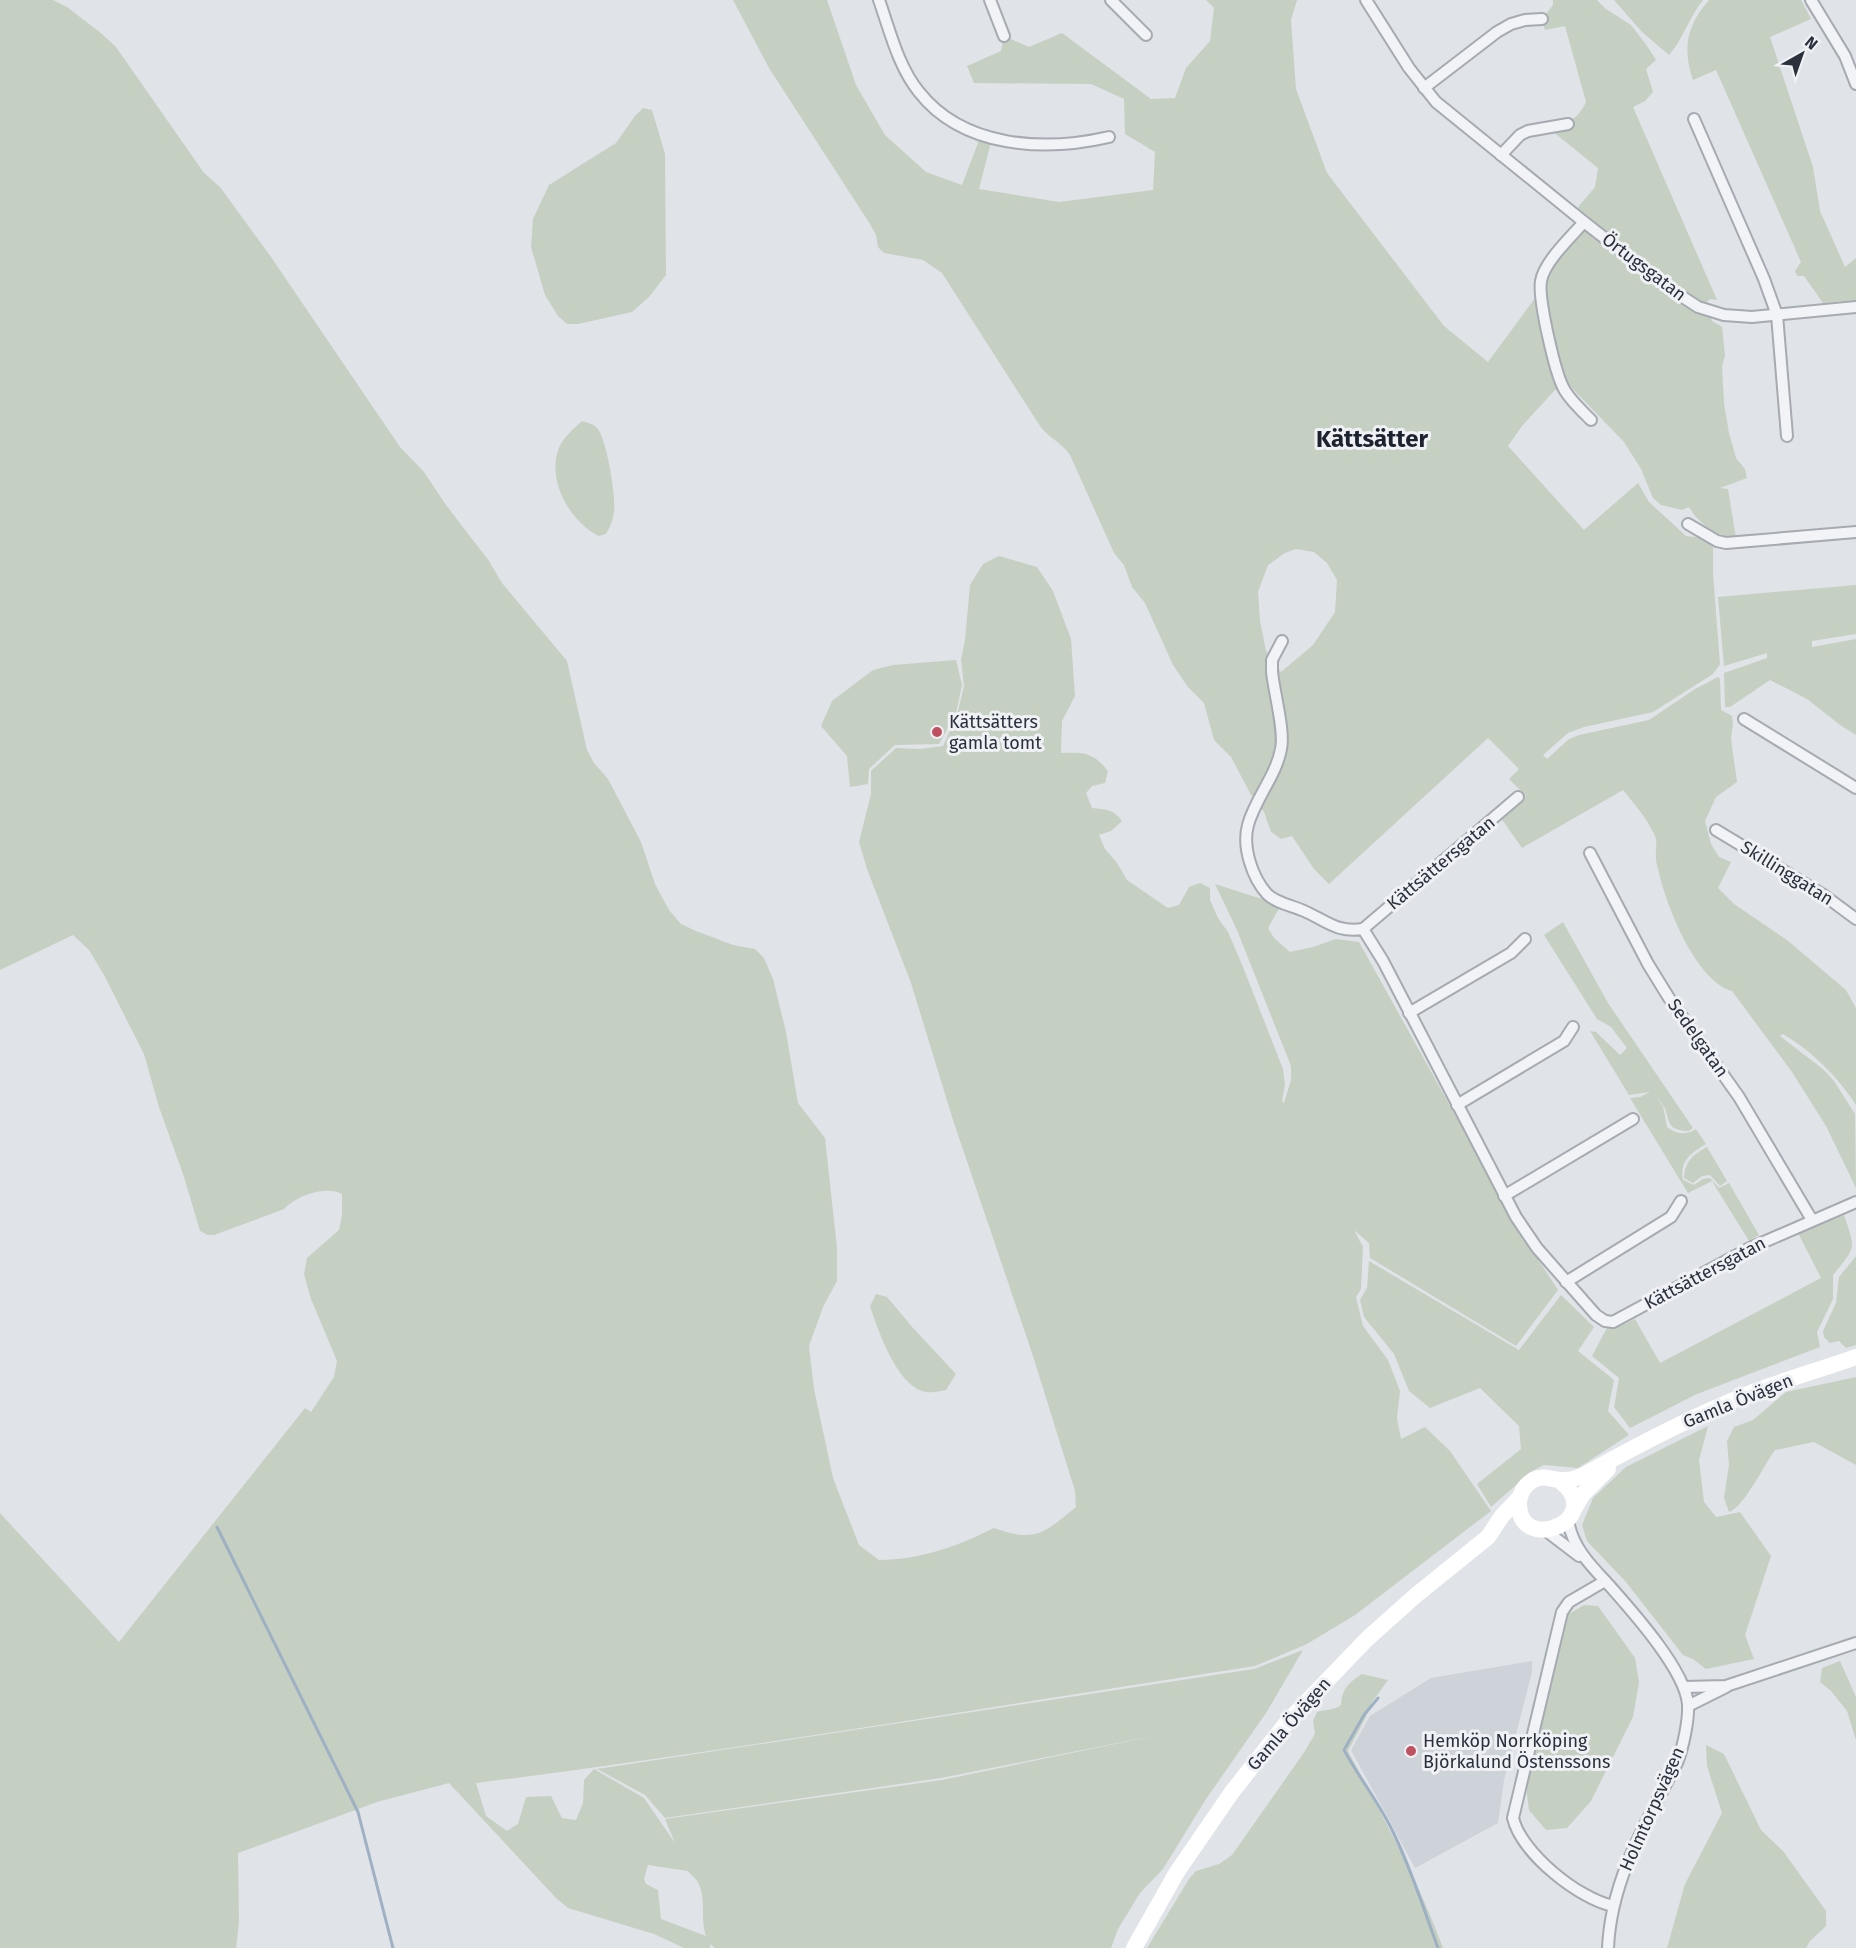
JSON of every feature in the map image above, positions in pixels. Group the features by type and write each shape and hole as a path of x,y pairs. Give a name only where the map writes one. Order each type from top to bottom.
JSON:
{"main road":[{"name":"Gamla Övägen","path":"1134,1948 1177,1872 1232,1792 1288,1721 1367,1639 1415,1596 1488,1537 1502,1516 1520,1497 1527,1484 1540,1478 1554,1478 1560,1481 1582,1476 1664,1431 1753,1392 1854,1358"},
{"name":"Gamla Övägen","path":"1488,1537 1519,1526 1539,1529 1559,1527 1599,1476 1628,1450"},
{"path":"1560,1481 1566,1485 1573,1497 1570,1515"},
{"path":"1520,1497 1522,1517 1539,1529"}],"street":[{"path":"879,0 906,72 919,92 943,116 963,129 992,138 1041,144 1083,143 1109,137"},
{"path":"990,0 1004,36"},
{"path":"1111,0 1146,35"},
{"name":"Örtugsgatan","path":"1366,0 1409,68 1436,102 1584,222 1666,286 1698,307 1734,317 1856,308"},
{"path":"1811,0 1853,70 1856,84"},
{"path":"1424,88 1497,32 1511,24 1542,19"},
{"path":"1694,119 1764,279 1776,315 1787,436"},
{"path":"1501,155 1528,130 1568,124"},
{"name":"Örtugsgatan","path":"1584,222 1548,266 1540,282 1542,304 1559,378 1564,390 1592,420"},
{"path":"1688,524 1717,541 1726,543 1856,532"},
{"path":"1282,641 1272,660 1281,749 1248,825 1246,841 1256,876 1268,895 1323,919 1333,927 1350,931 1363,929"},
{"path":"1744,719 1856,788"},
{"name":"Kättsättersgatan","path":"1518,796 1363,929 1383,962 1504,1196 1538,1248 1566,1282 1596,1315 1605,1321 1613,1322 1750,1248 1856,1202"},
{"name":"Skillinggatan","path":"1716,830 1825,896 1856,919"},
{"name":"Sedelgatan","path":"1590,853 1648,964 1669,998 1739,1097 1812,1220"},
{"path":"1409,1013 1511,952 1525,939"},
{"path":"1457,1105 1564,1041 1573,1027"},
{"path":"1504,1196 1633,1119"},
{"path":"1566,1282 1671,1217 1681,1201"},
{"name":"Holmtorpsvägen","path":"1570,1515 1575,1543 1585,1559 1651,1636 1674,1668 1684,1687 1688,1706 1681,1753 1627,1862 1613,1906 1608,1948"},
{"name":"Holmtorpsvägen","path":"1539,1529 1585,1559"},
{"path":"1605,1581 1569,1602 1562,1612 1514,1806 1513,1818 1518,1835 1547,1867 1597,1902 1613,1906"},
{"path":"1688,1706 1726,1686 1856,1643"},
{"path":"1684,1687 1726,1686"}],"shaded area":[{"path":"1532,1661 1532,1672 1504,1780 1498,1823 1415,1868 1351,1750 1370,1716 1431,1678"}],"green space":[{"path":"0,0 53,0 67,7 116,47 204,173 220,187 271,257 400,447 424,472 489,561 502,583 567,661 587,750 594,763 608,779 641,842 655,884 669,910 681,924 733,945 755,949 764,958 773,979 786,1032 798,1103 825,1138 837,1248 837,1281 823,1307 809,1346 814,1389 833,1478 859,1545 879,1560 909,1558 953,1546 994,1528 1020,1535 1039,1533 1076,1507 1075,1491 1033,1356 953,1120 911,983 867,869 859,842 871,794 871,771 896,748 920,749 943,746 957,715 964,686 961,660 970,585 983,564 999,556 1037,567 1053,591 1071,639 1075,696 1062,721 1061,753 1088,754 1098,760 1108,771 1105,783 1092,786 1086,793 1092,808 1116,814 1122,821 1111,831 1099,835 1105,849 1127,880 1168,908 1179,905 1189,887 1200,883 1210,888 1210,900 1218,918 1228,932 1283,1069 1285,1085 1282,1101 1284,1103 1291,1080 1291,1066 1237,930 1215,884 1281,905 1268,928 1274,938 1290,952 1336,939 1359,942 1483,1165 1498,1198 1558,1290 1516,1346 1370,1258 1369,1243 1354,1230 1363,1247 1361,1289 1356,1297 1363,1326 1388,1360 1400,1391 1397,1418 1401,1439 1425,1427 1450,1451 1491,1511 1355,1615 1307,1644 1255,1666 768,1742 476,1783 486,1816 507,1831 518,1824 526,1797 551,1796 562,1818 576,1820 583,1803 584,1780 594,1769 644,1798 675,1843 665,1819 942,1780 1168,1733 941,1778 665,1818 645,1795 597,1769 1254,1669 1303,1650 1266,1713 1206,1799 1163,1869 1140,1893 1118,1929 1111,1948 715,1948 710,1944 710,1948 684,1948 654,1934 568,1908 449,1783 377,1802 238,1853 239,1922 236,1948 0,1948 0,1513 119,1642 305,1408 311,1412 334,1377 337,1361 311,1299 304,1274 307,1258 339,1230 342,1216 342,1194 328,1191 312,1193 289,1204 284,1209 214,1235 200,1231 144,1054 89,950 73,935 0,970","holes":["648,1865 688,1871 700,1887 706,1936 661,1919 658,1890 646,1884 644,1879"]},
{"path":"733,0 827,0 856,85 885,135 926,172 962,185 981,135 992,138 979,189 1059,202 1153,190 1155,152 1125,134 1124,99 1091,84 974,83 967,66 1001,51 1004,36 1029,47 1062,33 1151,99 1175,98 1186,68 1210,41 1214,8 1206,0 1297,0 1291,20 1296,89 1327,173 1444,326 1488,362 1541,290 1541,282 1583,222 1573,213 1595,187 1598,168 1547,127 1571,121 1586,102 1565,26 1545,30 1542,19 1553,5 1553,0 1597,0 1606,9 1631,25 1656,60 1646,69 1653,92 1645,101 1633,107 1717,300 1710,299 1706,303 1712,321 1722,327 1725,355 1722,367 1724,403 1736,458 1745,469 1747,478 1720,488 1728,489 1736,538 1729,537 1709,528 1689,507 1682,510 1661,505 1653,498 1641,469 1624,442 1570,386 1555,390 1522,426 1508,446 1584,530 1638,483 1649,502 1686,536 1704,538 1713,545 1720,664 1713,674 1653,712 1584,727 1568,733 1543,755 1547,759 1569,739 1579,735 1649,720 1695,689 1718,677 1720,679 1721,710 1732,716 1731,739 1737,782 1716,797 1705,821 1711,844 1719,857 1731,862 1718,888 1734,904 1787,940 1846,990 1856,1008 1856,1105 1841,1084 1814,1057 1783,1034 1780,1036 1824,1070 1834,1081 1855,1114 1856,1188 1826,1126 1792,1072 1732,991 1719,984 1707,973 1685,941 1663,887 1656,862 1655,836 1645,817 1623,790 1522,848 1501,818 1526,796 1509,779 1519,769 1488,738 1329,884 1314,869 1292,836 1281,839 1271,832 1264,812 1250,793 1231,757 1214,740 1204,703 1188,687 1173,665 1145,603 1132,587 1124,565 1114,553 1070,455 1040,426 942,273 923,260 884,253 878,247 876,235 870,224 769,68","holes":["1296,549 1314,552 1327,563 1337,580 1335,612 1313,645 1281,672 1266,651 1260,621 1258,592 1268,565 1285,553"]},
{"path":"1614,0 1703,0 1669,55 1642,32"},
{"path":"1709,0 1801,0 1811,19 1770,37 1813,167 1820,211 1845,267 1856,258 1856,300 1823,303 1804,276 1797,276 1795,271 1801,262 1716,70 1693,80 1688,58 1689,37 1691,28"},
{"path":"643,108 652,110 665,154 666,275 649,297 632,312 578,324 567,324 558,316 545,295 531,247 533,219 549,185 616,143"},
{"path":"582,421 598,429 608,457 612,482 613,518 606,534 599,536 589,530 572,513 556,478 555,466 561,444"},
{"path":"1856,585 1856,634 1812,641 1812,647 1856,639 1856,735 1807,699 1770,680 1730,707 1725,707 1724,673 1767,658 1767,653 1724,666 1718,597"},
{"path":"956,660 962,685 956,713 939,744 895,745 869,769 868,784 850,787 847,756 821,726 832,701 873,670 893,665"},
{"path":"1563,922 1608,1003 1693,1128 1689,1131 1674,1128 1670,1124 1662,1103 1656,1097 1663,1106 1667,1127 1681,1133 1688,1133 1696,1129 1706,1144 1696,1150 1685,1162 1683,1180 1694,1185 1703,1179 1710,1178 1719,1188 1729,1183 1759,1235 1749,1241 1712,1181 1688,1193 1630,1098 1640,1097 1650,1092 1629,1095 1590,1031 1596,1032 1620,1055 1627,1048 1611,1027 1597,1019 1544,935"},
{"path":"1707,1147 1727,1181 1720,1186 1710,1175 1702,1176 1693,1183 1684,1178 1686,1167 1691,1159"},
{"path":"1844,1215 1851,1235 1852,1248 1833,1275 1833,1299 1817,1332 1820,1347 1697,1394 1630,1428 1614,1407 1619,1378 1592,1356 1608,1326 1625,1324 1635,1319 1660,1363 1821,1278 1797,1231"},
{"path":"1856,1256 1856,1345 1846,1348 1839,1341 1830,1343 1824,1337 1823,1331 1836,1303 1839,1277"},
{"path":"1369,1261 1519,1350 1561,1295 1594,1327 1578,1351 1614,1380 1608,1411 1629,1435 1578,1468 1544,1465 1532,1471 1491,1507 1477,1484 1521,1449 1519,1426 1480,1388 1430,1408 1409,1391 1394,1354 1364,1317 1360,1300 1367,1288"},
{"path":"876,1294 887,1297 956,1374 946,1390 929,1392 917,1388 898,1370 884,1343 870,1306"},
{"path":"1856,1377 1856,1465 1814,1442 1775,1450 1747,1494 1735,1509 1729,1512 1724,1498 1729,1465 1727,1441 1734,1427 1753,1420 1786,1392"},
{"path":"1708,1426 1699,1460 1704,1502 1716,1517 1740,1512 1771,1556 1745,1635 1754,1659 1706,1669 1683,1655 1626,1582 1587,1541 1582,1525 1593,1498 1626,1467"},
{"path":"1584,1605 1598,1606 1635,1658 1639,1682 1633,1717 1591,1801 1567,1828 1546,1830 1529,1810 1525,1779 1550,1672 1549,1641 1567,1615"},
{"path":"1840,1661 1856,1697 1856,1740 1847,1711 1831,1691 1820,1682 1822,1668"},
{"path":"1362,1674 1388,1680 1372,1702 1348,1751 1411,1872 1443,1948 1147,1948 1196,1871 1219,1864 1232,1855 1315,1734 1313,1721 1317,1712 1341,1705 1347,1687"},
{"path":"1706,1745 1724,1754 1761,1830 1783,1851 1826,1911 1826,1926 1806,1948 1667,1948 1685,1884 1722,1813 1707,1766"}],"waterway":[{"path":"217,1527 358,1812 393,1948"},
{"path":"1378,1698 1364,1715 1344,1750 1383,1812 1394,1834 1438,1948"}],"place":[{"name":"Kättsätters gamla tomt","path":"937,732"},
{"name":"Hemköp Norrköping Björkalund Östenssons","path":"1411,1751"}],"district":[{"name":"Kättsätter","path":"1372,439"}]}
